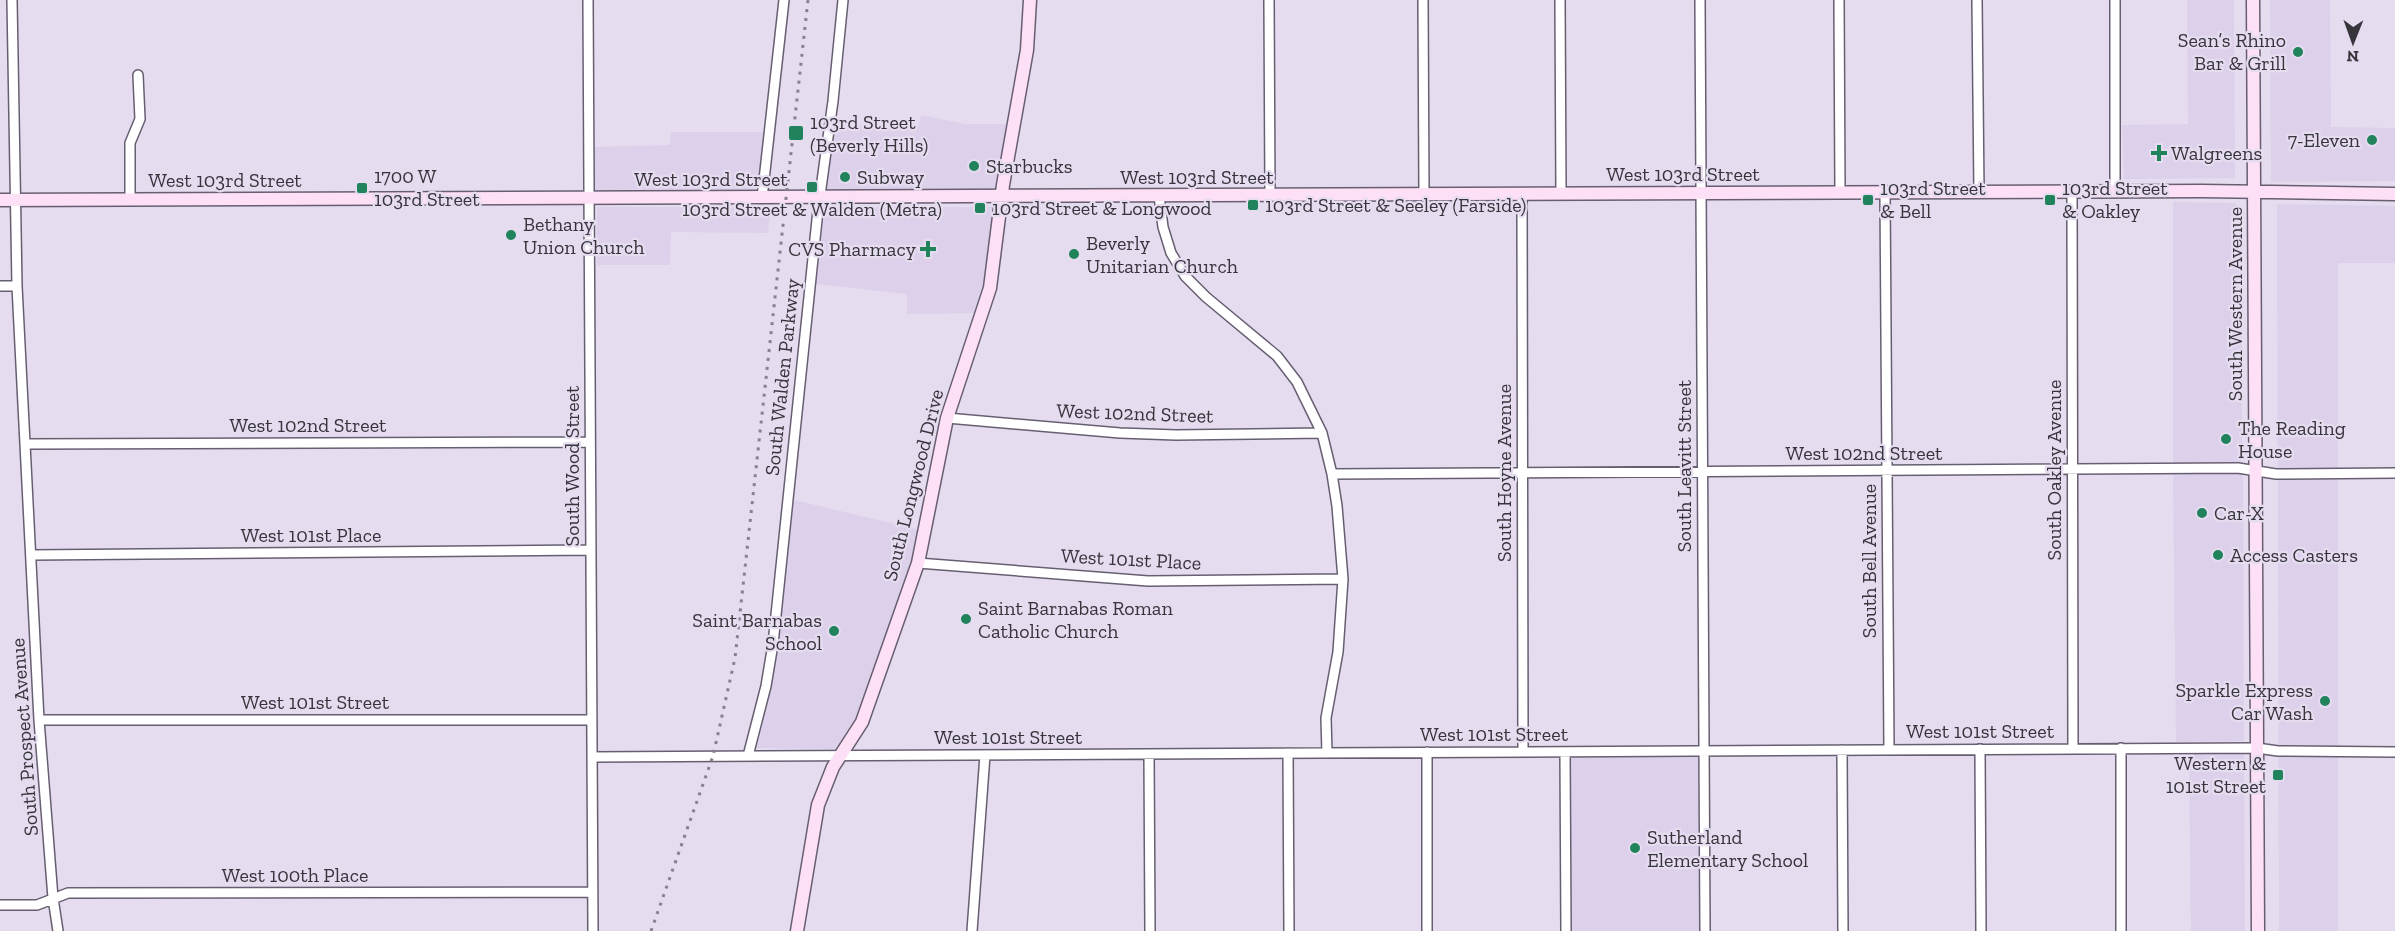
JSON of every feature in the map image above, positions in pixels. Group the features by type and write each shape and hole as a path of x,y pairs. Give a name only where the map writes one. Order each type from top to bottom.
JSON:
{"main road":[{"name":"South Longwood Drive","path":"796,931 818,805 833,767 862,722 918,562 925,538 947,418 990,288 1001,197 1022,88 1030,0"},
{"name":"South Western Avenue","path":"2253,0 2258,931"},
{"name":"West 103rd Street","path":"0,200 1979,192 2395,194"}],"street":[{"name":"South Prospect Avenue","path":"12,0 17,286 39,720 53,898 58,931"},
{"name":"South Wood Street","path":"588,0 593,931"},
{"path":"762,198 784,0"},
{"name":"South Walden Parkway","path":"748,756 766,686 773,644 843,0"},
{"path":"1269,0 1270,196"},
{"path":"1423,0 1424,195"},
{"path":"1560,0 1561,194"},
{"name":"South Leavitt Street","path":"1700,0 1704,931"},
{"path":"1839,0 1840,193"},
{"path":"1977,0 1979,192"},
{"path":"2115,0 2115,192"},
{"path":"130,200 130,143 140,119 138,75"},
{"name":"South Oakley Avenue","path":"2072,192 2073,749"},
{"name":"South Bell Avenue","path":"1885,193 1889,750"},
{"name":"South Hoyne Avenue","path":"1522,194 1523,752"},
{"path":"1159,196 1163,227 1171,254 1185,276 1206,297 1277,356 1297,382 1322,433 1332,474 1340,530 1343,579 1338,652 1326,718 1327,753"},
{"path":"0,286 17,286"},
{"name":"West 102nd Street","path":"947,418 1120,433 1176,435 1322,433"},
{"name":"West 102nd Street","path":"26,444 590,442"},
{"name":"West 102nd Street","path":"1332,474 2238,468 2276,474 2395,473"},
{"name":"West 101st Place","path":"32,555 591,550"},
{"name":"West 101st Place","path":"918,562 1149,581 1343,579"},
{"name":"West 101st Street","path":"39,720 592,720"},
{"path":"2121,748 2121,931"},
{"name":"West 101st Street","path":"592,757 2121,748 2257,748 2278,751 2395,752"},
{"path":"1980,749 1981,931"},
{"path":"1842,750 1843,931"},
{"path":"1427,752 1427,931"},
{"path":"1565,752 1566,931"},
{"path":"1288,753 1289,931"},
{"path":"1149,754 1150,931"},
{"path":"972,931 985,755"},
{"name":"West 100th Place","path":"0,905 37,905 68,893 593,892"}],"shaded area":[{"path":"2187,0 2234,0 2235,178 2124,179 2122,125 2188,124"},
{"path":"2270,0 2330,0 2331,127 2395,128 2395,181 2271,182"},
{"path":"921,115 965,124 1012,124 1000,190 826,190 835,126 919,126"},
{"path":"671,132 763,132 758,189 593,190 593,147 670,145"},
{"path":"2173,202 2235,203 2242,214 2242,462 2173,463"},
{"path":"2277,204 2395,206 2395,263 2338,263 2338,931 2279,931"},
{"path":"597,207 771,208 768,233 671,232 670,265 597,265"},
{"path":"825,207 994,207 985,286 975,313 907,314 907,294 816,284"},
{"path":"2173,474 2243,474 2244,741 2176,742"},
{"name":"Saint Barnabas School","path":"794,500 920,530 905,583 857,717 846,738 839,748 835,749 757,748 769,701 777,651"},
{"path":"2244,752 2245,931 2191,931 2189,753"},
{"name":"Sutherland Elementary School","path":"1698,756 1699,931 1572,931 1571,757"}],"railway":[{"path":"651,931 713,756 735,658 808,0"}],"place":[{"name":"Sean’s Rhino Bar & Grill","path":"2298,52"},
{"name":"103rd Street (Beverly Hills)","path":"796,133"},
{"name":"7-Eleven","path":"2372,140"},
{"name":"Walgreens","path":"2159,153"},
{"name":"Starbucks","path":"974,166"},
{"name":"Subway","path":"845,177"},
{"name":"103rd Street & Walden (Metra)","path":"812,187"},
{"name":"1700 W 103rd Street","path":"362,188"},
{"name":"103rd Street & Bell","path":"1868,200"},
{"name":"103rd Street & Oakley","path":"2050,200"},
{"name":"103rd Street & Seeley (Farside)","path":"1253,205"},
{"name":"103rd Street & Longwood","path":"980,208"},
{"name":"Bethany Union Church","path":"511,235"},
{"name":"CVS Pharmacy","path":"928,249"},
{"name":"Beverly Unitarian Church","path":"1074,254"},
{"name":"The Reading House","path":"2226,439"},
{"name":"Car-X","path":"2202,513"},
{"name":"Access Casters","path":"2218,555"},
{"name":"Saint Barnabas Roman Catholic Church","path":"966,619"},
{"name":"Saint Barnabas School","path":"834,631"},
{"name":"Sparkle Express Car Wash","path":"2325,701"},
{"name":"Western & 101st Street","path":"2278,775"},
{"name":"Sutherland Elementary School","path":"1635,848"}]}
